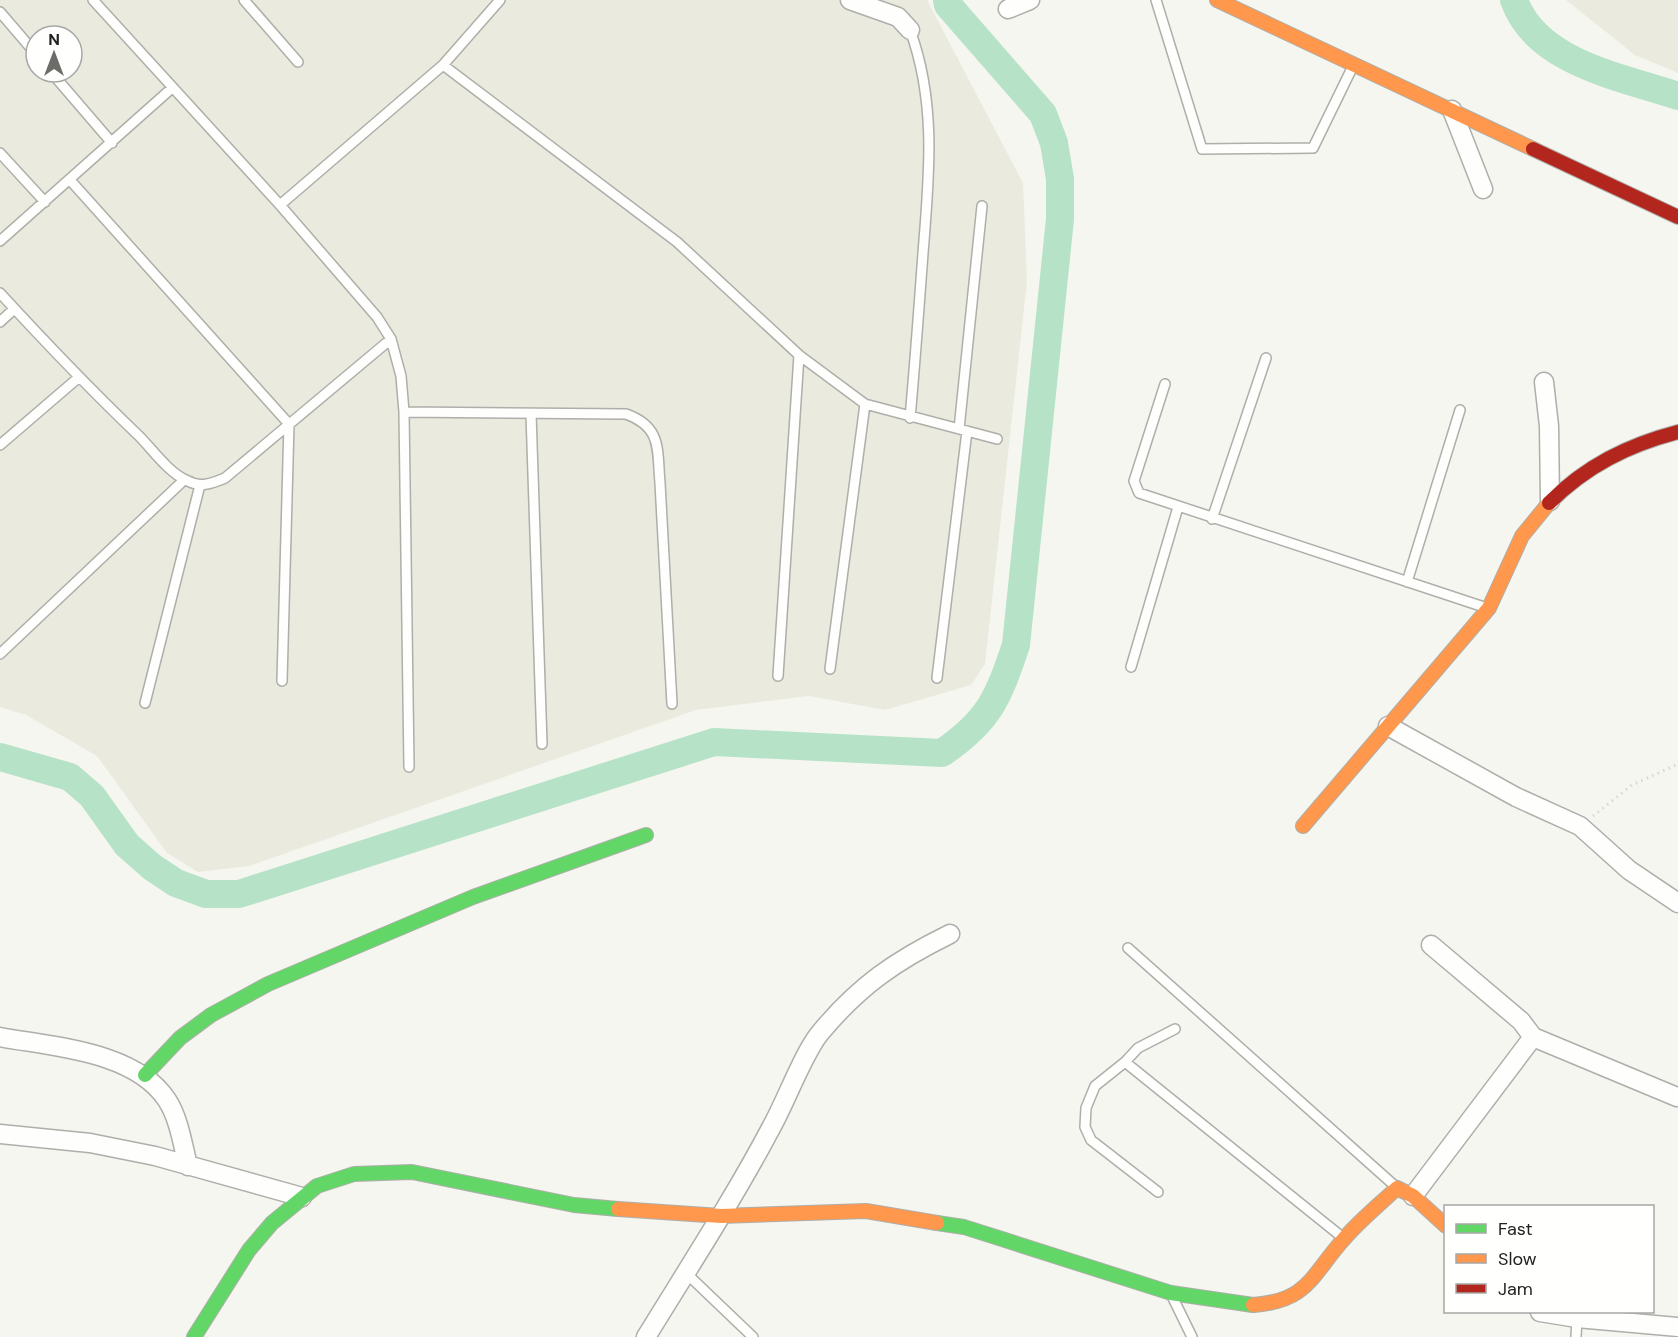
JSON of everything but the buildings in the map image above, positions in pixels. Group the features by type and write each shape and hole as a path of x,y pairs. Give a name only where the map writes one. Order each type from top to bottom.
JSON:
{"street":[{"path":"850,0 897,17 910,30"},
{"path":"1008,9 1030,0"},
{"path":"1217,0 1678,217"},
{"path":"1452,110 1483,189"},
{"path":"1544,382 1549,426 1550,501"},
{"path":"1303,826 1489,608 1522,536 1550,501 1591,467 1640,442 1678,432"},
{"path":"1388,726 1516,797 1580,826 1629,870 1678,903"},
{"path":"145,1075 180,1038 211,1015 268,984 473,897 646,835"},
{"path":"646,1337 721,1216 772,1126 818,1035 864,985 913,952 950,934"},
{"path":"1431,945 1521,1021 1533,1037 1677,1097"},
{"path":"0,1037 98,1055 145,1075 168,1101 188,1166"},
{"path":"194,1337 249,1250 272,1223 317,1186 354,1174 412,1173 574,1205 721,1216 866,1211 964,1227 1171,1293 1254,1305 1279,1302 1308,1286 1343,1239 1405,1192 1533,1037"},
{"path":"0,1134 90,1143 155,1156 302,1197"},
{"path":"1405,1192 1444,1224"},
{"path":"1551,1313 1577,1318 1678,1327"}],"lane":[{"path":"93,0 280,205 377,317 391,339 401,376 404,412 409,767"},
{"path":"244,0 298,62"},
{"path":"280,205 443,65 500,0"},
{"path":"1156,0 1202,149 1313,148 1354,64"},
{"path":"0,12 24,40"},
{"path":"910,30 917,51 927,101 930,166 910,418"},
{"path":"443,65 677,242 799,355 865,404 910,418 997,439"},
{"path":"61,84 112,143"},
{"path":"0,241 172,88"},
{"path":"0,153 45,202"},
{"path":"70,180 289,424 282,681"},
{"path":"937,678 963,430 982,206"},
{"path":"0,294 78,378 184,480 200,485 210,485 225,478 391,339"},
{"path":"0,322 14,309"},
{"path":"778,676 799,355"},
{"path":"1212,519 1266,358"},
{"path":"0,445 78,378"},
{"path":"1165,384 1134,481 1139,493 1212,519 1489,608"},
{"path":"830,669 865,404"},
{"path":"1407,582 1460,410"},
{"path":"404,412 626,414 642,420 651,427 657,447 659,471 672,704"},
{"path":"531,414 542,744"},
{"path":"0,654 184,480"},
{"path":"145,703 200,485"},
{"path":"1131,667 1178,507"},
{"path":"1128,948 1405,1192"},
{"path":"1158,1191 1091,1140 1084,1128 1086,1108 1095,1086 1125,1062 1138,1048 1176,1029"},
{"path":"1125,1062 1343,1239"},
{"path":"686,1273 753,1337"},
{"path":"1171,1293 1192,1337"},
{"path":"1576,1337 1577,1318"}],"path":[{"path":"1580,826 1632,786 1678,764"}],"shaded area":[{"path":"0,0 927,0 1023,183 1027,281 985,664 971,685 885,710 809,696 696,710 249,866 198,872 167,853 97,756 26,715 0,707"},
{"path":"1566,0 1678,0 1678,73 1635,55"}],"waterway":[{"path":"0,757 70,777 92,796 127,845 152,867 176,883 206,894 239,894 714,742 942,753 958,741 982,718 990,706 1004,680 1016,645 1060,219 1060,179 1054,143 1043,114 948,5 947,0"},
{"path":"1514,0 1525,21 1541,39 1561,53 1607,74 1678,96"}],"traffic: fast":[{"path":"145,1075 180,1038 211,1015 268,984 473,897 646,835"},
{"path":"194,1337 249,1250 272,1223 317,1186 354,1174 412,1172 574,1205 618,1209"},
{"path":"937,1223 964,1227 1171,1293 1253,1305"}],"traffic: slow":[{"path":"1217,0 1533,149"},
{"path":"1303,826 1489,608 1522,536 1549,503"},
{"path":"1253,1305 1286,1298 1307,1284 1349,1233 1397,1188 1413,1196 1444,1224"},
{"path":"618,1209 721,1216 866,1211 937,1223"}],"traffic: jam":[{"path":"1533,149 1678,217"},
{"path":"1549,503 1578,478 1609,458 1642,443 1678,432"}]}
